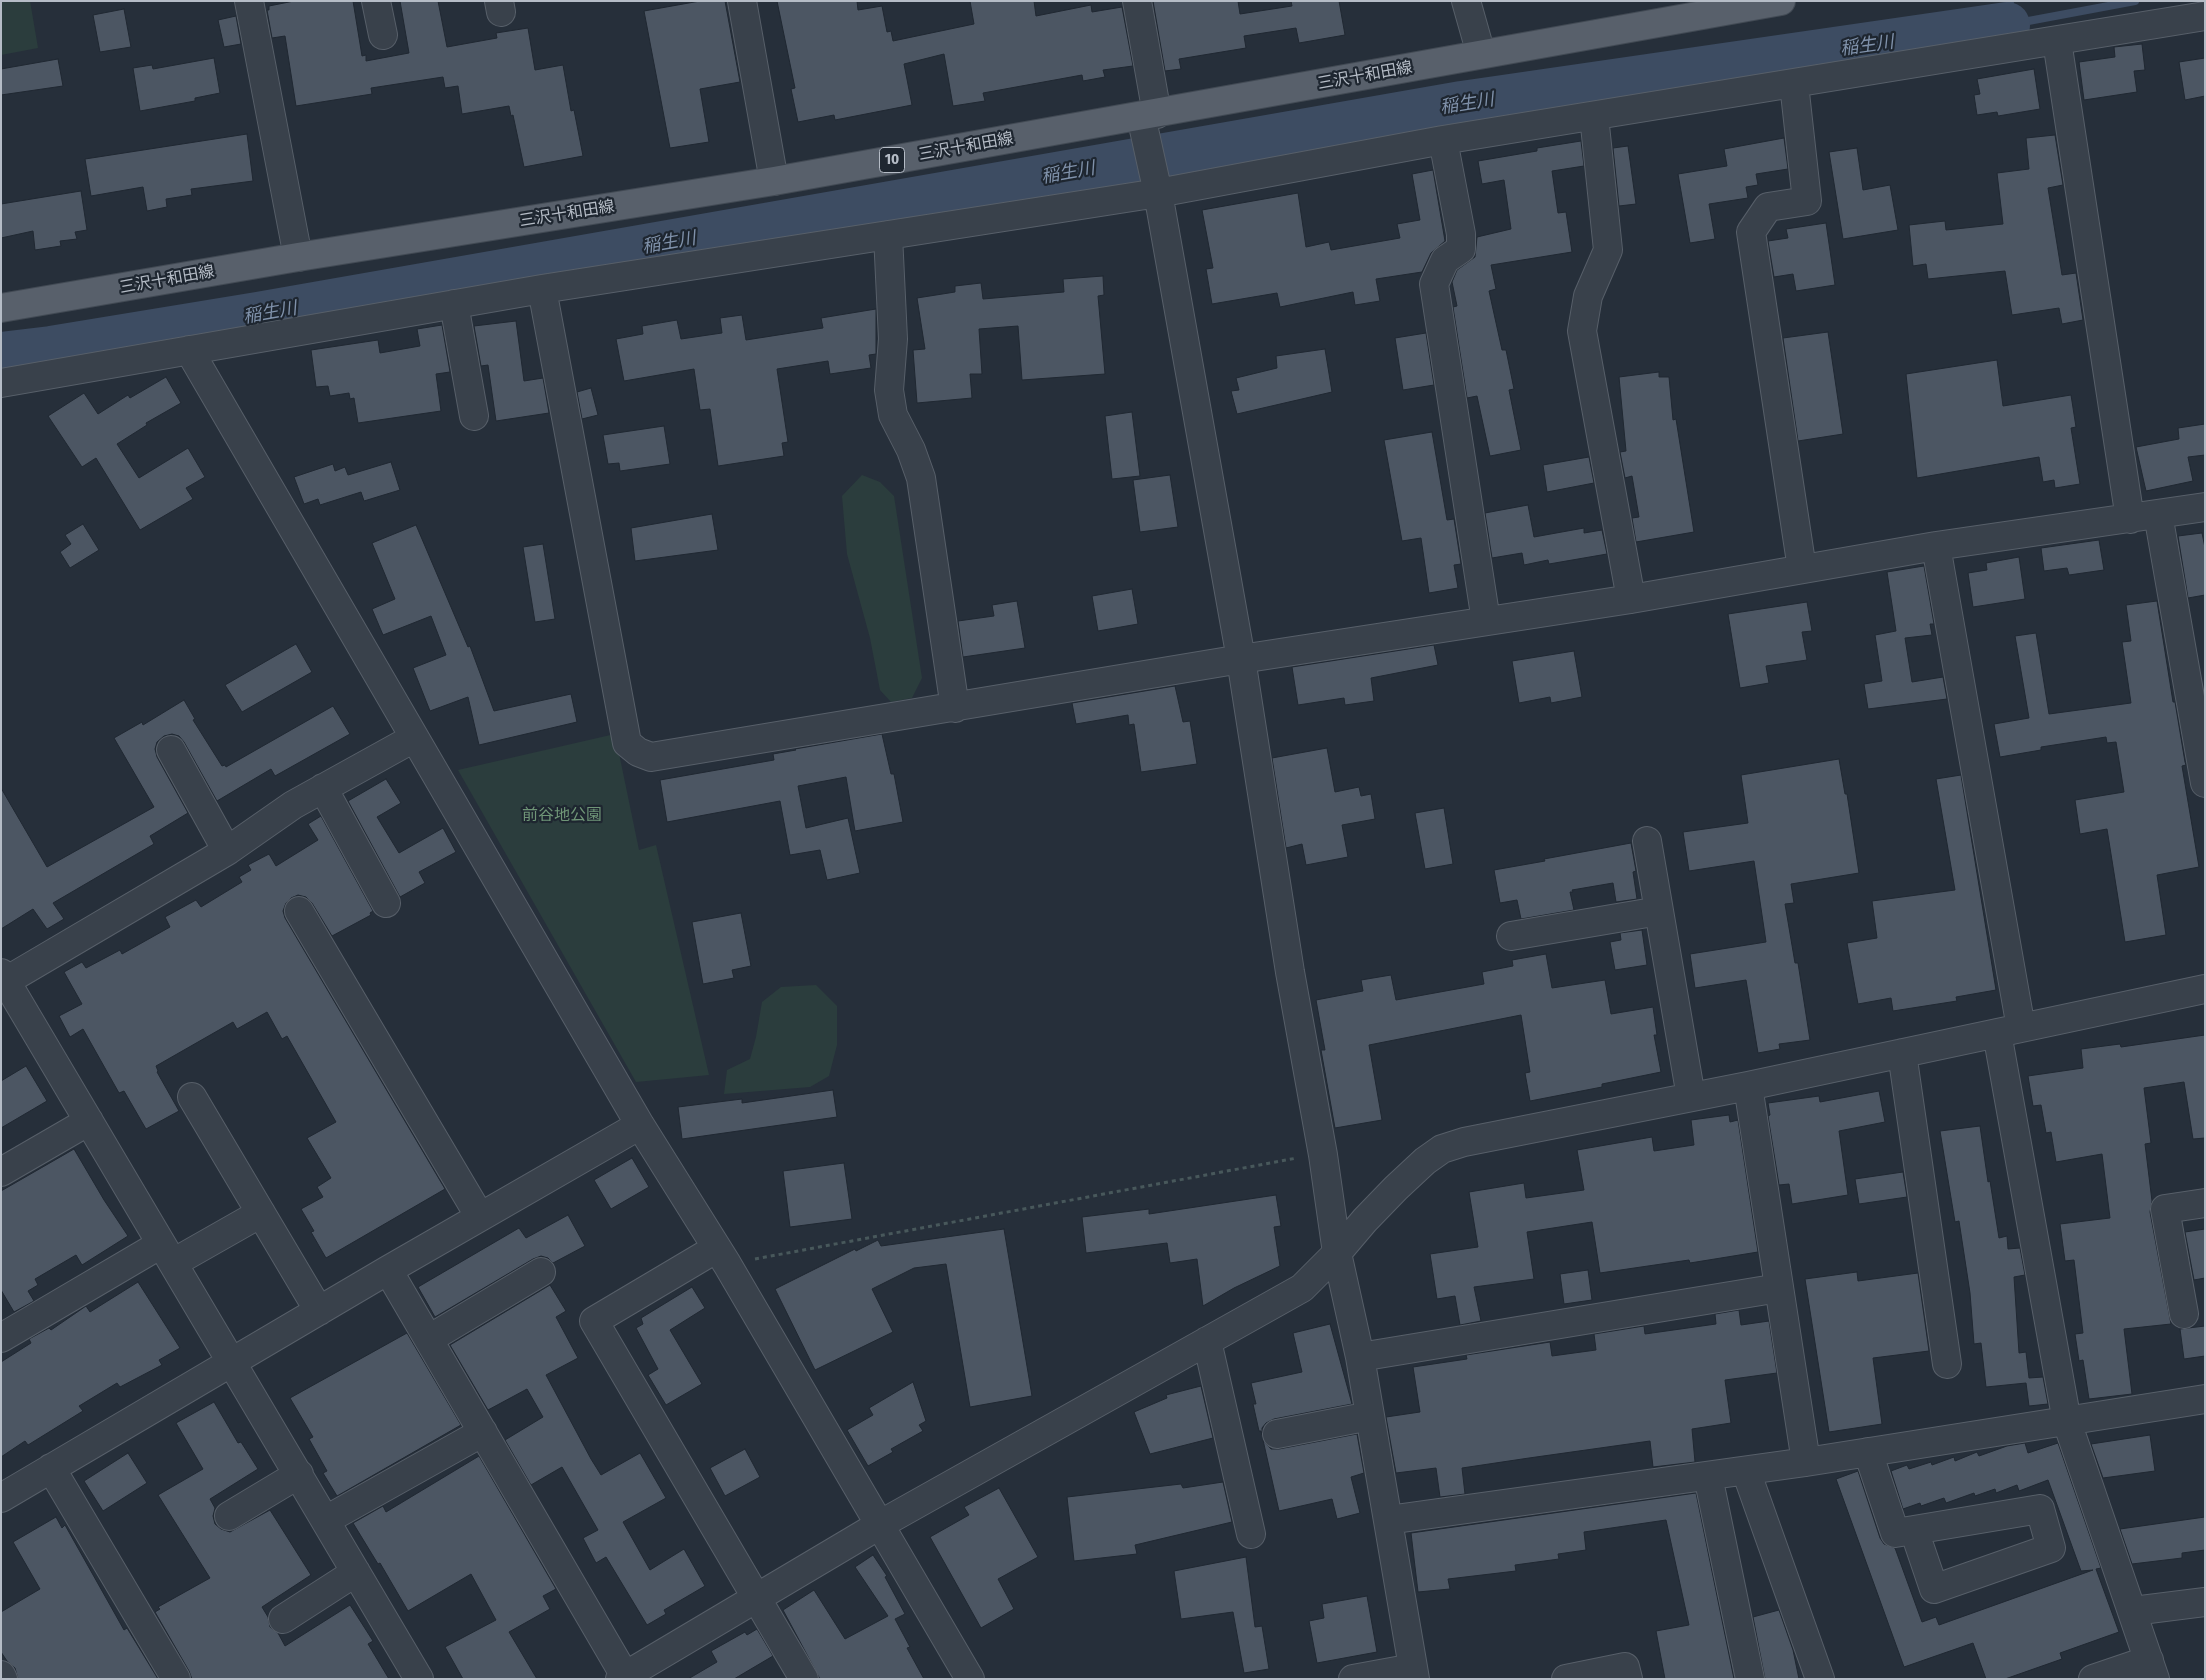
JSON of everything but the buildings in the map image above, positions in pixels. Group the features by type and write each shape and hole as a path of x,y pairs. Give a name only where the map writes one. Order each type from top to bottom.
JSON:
{"main road":[{"name":"三沢十和田線","path":"1,308 298,257 774,181 1781,1"}],"street":[{"path":"249,1 298,257"},
{"path":"376,1 383,35"},
{"path":"742,1 774,181"},
{"path":"1137,1 1149,115 1147,144 1241,659 1290,972 1323,1155 1337,1253 1360,1357 1414,1673 1353,1679"},
{"path":"1466,1 1481,54"},
{"path":"1,382 454,304 888,235 1156,187 2205,16"},
{"path":"2057,41 2130,519"},
{"path":"1794,84 1807,200 1768,208 1751,232 1802,569"},
{"path":"1594,116 1608,250 1588,296 1582,331 1631,599"},
{"path":"1443,140 1461,234 1461,249 1445,260 1434,284 1486,621"},
{"path":"888,235 893,339 889,390 893,415 911,450 921,478 955,708"},
{"path":"542,290 627,744 638,752 651,757 1241,659 1631,599 1936,546 2205,507"},
{"path":"454,304 474,416"},
{"path":"189,350 640,1126 722,1256 881,1524 970,1679"},
{"path":"2158,514 2205,783"},
{"path":"1936,546 2067,1422 2152,1669 2094,1679"},
{"path":"414,738 293,805 227,851 3,980 233,1361 419,1679"},
{"path":"171,750 227,851"},
{"path":"323,788 386,904"},
{"path":"1647,842 1691,1097"},
{"path":"299,911 480,1217"},
{"path":"1511,936 1659,911"},
{"path":"388,1270 623,1677 881,1524 1302,1288 1337,1253 1396,1188 1442,1149 1464,1142 1748,1086 2205,989"},
{"path":"1902,1053 1947,1364"},
{"path":"1748,1086 1806,1462"},
{"path":"192,1097 319,1312"},
{"path":"1,1172 89,1121"},
{"path":"1,1498 388,1270 640,1126"},
{"path":"2184,1314 2165,1209 2205,1203"},
{"path":"1,1338 167,1254 261,1213"},
{"path":"722,1256 594,1322 804,1679"},
{"path":"429,1339 541,1272"},
{"path":"1360,1357 1779,1288"},
{"path":"1207,1341 1251,1534"},
{"path":"1388,1520 1746,1471 2205,1399"},
{"path":"1277,1434 1370,1416"},
{"path":"326,1520 483,1432"},
{"path":"1868,1452 1895,1533 2040,1509 2051,1548 1934,1589 1914,1530"},
{"path":"51,1468 176,1679"},
{"path":"1746,1471 1820,1679"},
{"path":"229,1516 299,1474"},
{"path":"1708,1476 1750,1679"},
{"path":"283,1619 356,1572"},
{"path":"2133,1611 2205,1602"},
{"path":"1567,1679 1625,1667 1628,1679"},
{"path":"1,1675 3,1679"}],"path":[{"path":"722,1256 1294,1158 1323,1155"}],"green space":[{"path":"1,1 30,1 38,48 1,55"},
{"path":"862,475 880,482 894,496 922,678 912,698 891,702 880,690 870,638 847,554 842,496"},
{"name":"前谷地公園","path":"615,734 639,850 656,845 709,1075 636,1082 458,770"},
{"path":"816,985 837,1006 837,1045 829,1076 810,1087 724,1094 727,1070 750,1059 762,1002 781,987"}],"waterway":[{"name":"稲生川","path":"2010,1 2007,25 2135,1"},
{"name":"稲生川","path":"1,355 51,349 258,315 1462,104 2007,25"}]}
